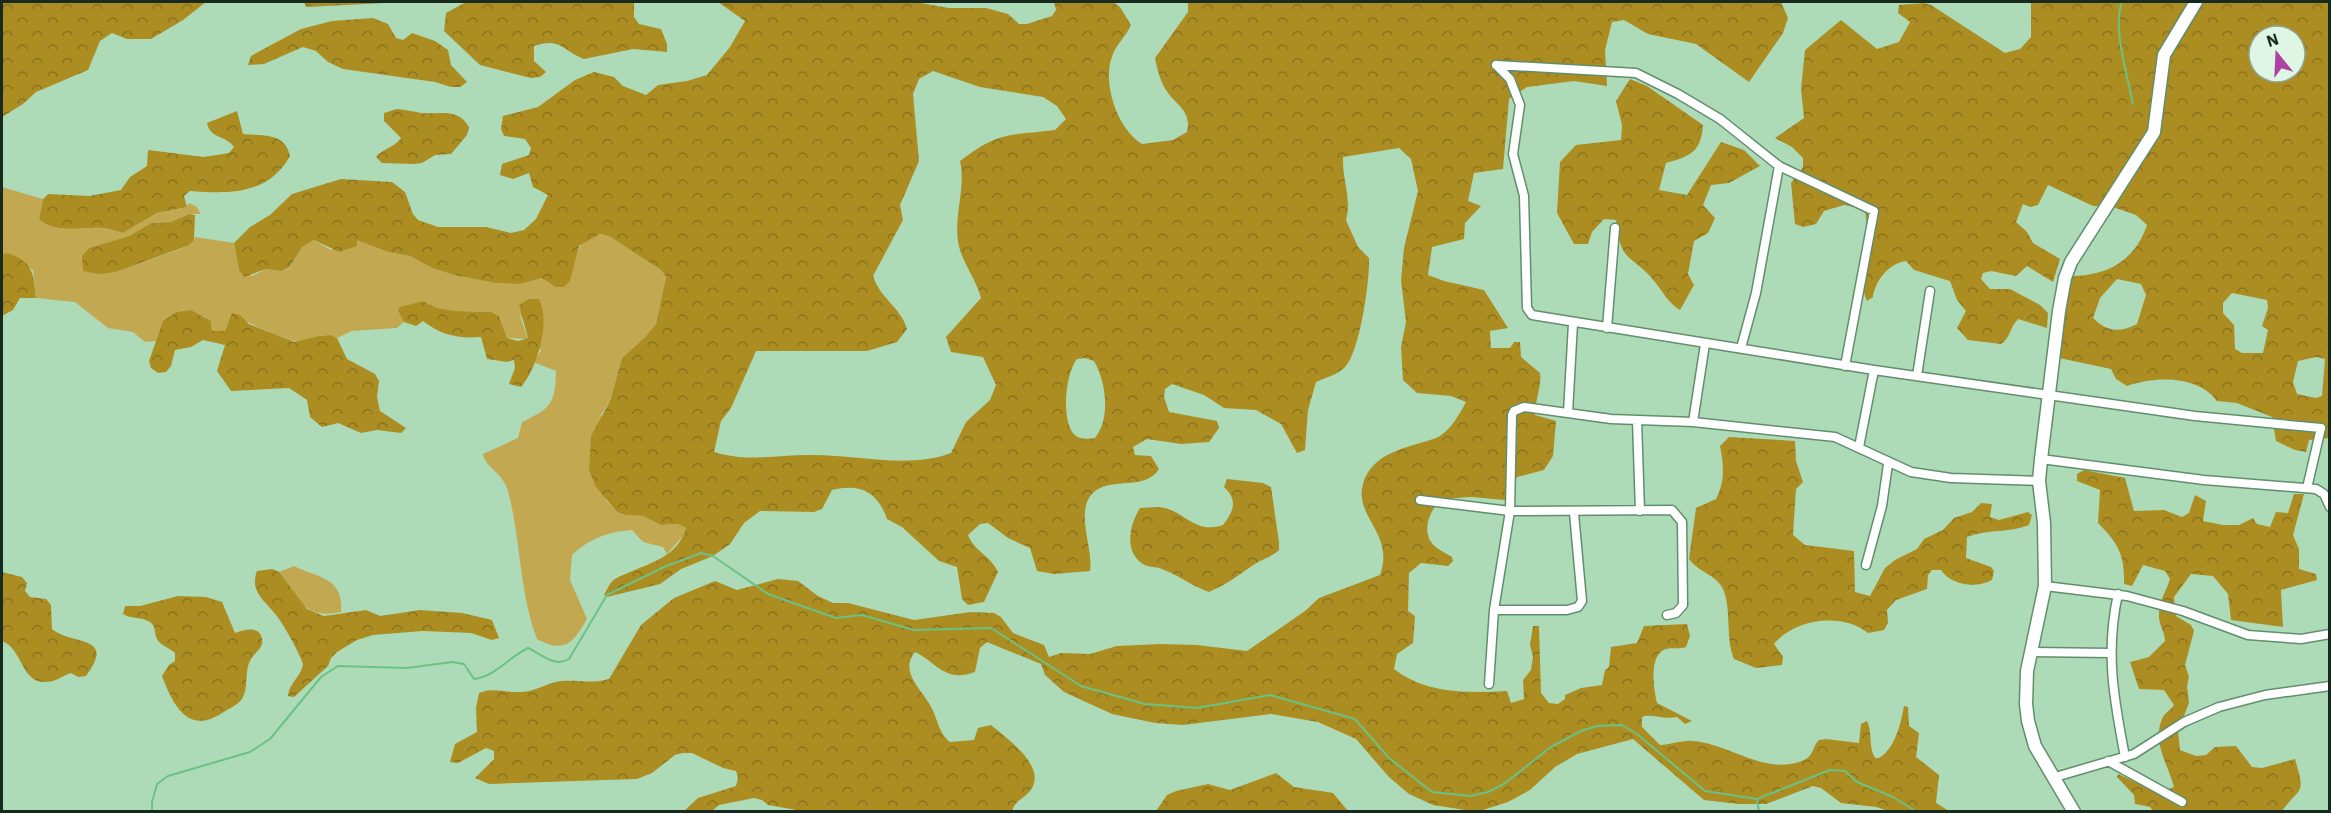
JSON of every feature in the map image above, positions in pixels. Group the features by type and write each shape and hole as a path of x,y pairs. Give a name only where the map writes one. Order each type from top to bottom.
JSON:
{"main road":[{"path":"2073,812 2036,746 2028,721 2027,671 2045,586 2044,523 2038,481 2065,278 2072,262 2154,132 2164,55 2196,2"}],"street":[{"path":"1845,366 1874,211 1779,166 1720,119 1636,73 1605,69 1496,65 1510,79 1520,105 1513,154 1524,196 1527,308 1532,315 1538,318 1845,366 2195,416 2325,428 2307,488"},
{"path":"1741,348 1754,302 1779,166"},
{"path":"1607,328 1615,228"},
{"path":"1917,376 1930,291"},
{"path":"1568,413 1573,323"},
{"path":"1694,422 1705,344"},
{"path":"1858,447 1874,370"},
{"path":"1489,684 1494,610 1510,511 1514,411 1524,407 1637,420 1694,422 1834,437 1888,464 1911,472 1951,478 2038,481"},
{"path":"1637,420 1640,511"},
{"path":"2041,459 2204,480 2320,490 2330,507"},
{"path":"1866,566 1882,506 1888,464"},
{"path":"1420,500 1510,511 1574,513 1672,510 1682,522 1683,605 1676,613 1667,615"},
{"path":"1494,610 1578,607 1582,601 1574,513"},
{"path":"2045,586 2118,594 2183,611 2248,635 2301,639 2330,634"},
{"path":"2118,594 2110,653 2113,689 2125,757"},
{"path":"2031,652 2110,653"},
{"path":"2052,778 2125,757 2148,747 2184,722 2219,707 2265,695 2330,686"},
{"path":"2108,761 2182,802"}],"shaded area":[{"path":"2,187 43,199 39,219 54,227 70,229 104,228 123,233 157,213 187,207 188,203 196,206 201,214 189,214 171,222 151,223 129,236 89,248 116,272 183,248 194,241 195,237 234,243 239,270 252,276 266,269 282,271 290,268 302,247 314,240 331,250 356,239 388,252 410,256 432,268 454,275 495,283 520,284 542,278 555,287 564,287 569,280 582,243 588,237 609,236 661,270 666,277 656,324 622,358 610,401 601,415 606,500 617,512 625,515 643,516 661,525 678,524 686,528 684,535 667,554 663,547 643,542 632,530 607,534 586,544 572,555 570,580 587,619 567,644 555,646 537,639 523,584 508,491 483,454 518,438 522,422 540,413 553,398 556,371 533,362 541,351 519,313 528,339 507,338 499,316 493,312 456,311 437,308 423,301 399,307 398,311 404,322 397,328 352,331 337,338 326,335 296,341 232,314 225,331 212,331 211,321 200,315 183,311 170,316 160,330 156,341 145,342 133,332 108,328 75,302 36,298 33,270 8,253 2,254"},
{"path":"294,566 328,580 334,585 341,600 341,612 319,613 297,599 279,572"}],"green space":[{"path":"2,2 206,2 183,20 151,39 127,39 112,33 100,41 88,70 36,92 23,104 2,117"},
{"path":"304,2 406,2 306,7"},
{"path":"466,2 634,2 634,17 639,24 661,29 667,44 667,52 633,49 584,59 555,44 543,44 534,46 534,61 546,72 540,77 531,78 480,65 444,31 446,13"},
{"path":"718,2 915,2 949,8 986,8 1008,14 1019,24 1027,24 1052,16 1056,10 1054,2 1113,2 1120,7 1131,25 1113,54 1109,77 1110,90 1125,127 1142,144 1173,140 1187,132 1185,113 1164,86 1155,58 1188,12 1188,2 1781,2 1788,18 1783,33 1749,82 1696,44 1648,34 1624,20 1612,22 1605,50 1607,86 1574,81 1527,87 1509,99 1503,169 1474,173 1468,201 1481,206 1465,223 1464,239 1432,247 1428,275 1484,290 1508,328 1490,331 1491,348 1510,348 1514,342 1520,342 1521,357 1540,373 1535,415 1556,421 1553,456 1544,470 1517,477 1505,500 1471,497 1441,499 1437,503 1431,514 1427,532 1432,543 1452,557 1453,561 1448,566 1421,563 1409,573 1408,611 1415,616 1413,643 1397,654 1394,669 1420,683 1448,690 1507,691 1511,703 1524,699 1523,680 1531,670 1533,657 1530,645 1533,626 1539,626 1541,693 1549,703 1558,704 1565,699 1565,695 1581,688 1602,685 1605,670 1609,667 1611,647 1637,643 1644,626 1687,624 1690,636 1686,647 1670,648 1658,655 1654,668 1654,683 1657,703 1692,721 1685,724 1677,717 1642,717 1642,727 1660,745 1684,741 1707,743 1764,762 1778,765 1792,764 1809,757 1819,740 1859,743 1861,724 1867,721 1873,753 1875,758 1879,758 1885,754 1893,742 1904,706 1908,707 1909,726 1919,733 1916,757 1939,775 1936,803 1949,811 1889,811 1876,807 1841,803 1821,788 1813,786 1766,804 1704,800 1633,739 1577,754 1555,767 1530,790 1508,802 1483,810 1433,805 1409,794 1389,777 1356,739 1318,722 1271,714 1183,725 1155,723 1112,714 1064,692 1045,675 1041,664 987,642 980,648 975,672 964,675 948,673 915,652 909,666 910,673 933,710 943,734 950,742 974,740 978,728 991,725 1015,745 1030,763 1034,772 1034,782 1030,791 1017,802 1012,811 802,811 768,805 754,798 719,805 712,811 684,811 698,798 736,786 738,778 736,771 723,768 692,753 675,755 652,773 637,779 489,784 475,778 494,759 494,751 486,748 458,763 450,762 455,744 477,732 476,708 479,693 490,690 527,692 557,681 591,682 609,679 641,625 674,598 715,581 737,590 778,579 798,581 818,596 833,603 848,603 914,620 971,612 994,613 1001,617 1013,633 1044,645 1049,657 1061,653 1090,654 1117,646 1160,644 1197,645 1247,651 1305,611 1319,598 1380,575 1383,560 1382,548 1364,507 1362,496 1363,484 1368,473 1382,458 1444,433 1466,402 1451,396 1417,393 1403,380 1401,347 1406,322 1401,280 1404,248 1418,191 1411,159 1399,148 1343,157 1348,204 1346,220 1358,247 1369,258 1366,298 1359,332 1350,359 1338,372 1316,382 1308,410 1305,450 1297,453 1281,424 1256,410 1224,408 1204,395 1172,384 1165,389 1164,397 1169,412 1217,421 1219,428 1209,442 1181,444 1147,439 1133,447 1135,455 1151,456 1159,469 1146,480 1102,487 1095,491 1089,499 1085,518 1090,571 1054,574 1037,571 1030,548 1008,538 988,523 980,524 968,535 998,572 984,602 968,605 962,599 957,567 939,561 902,527 887,519 879,502 873,496 859,489 842,488 832,490 822,509 814,512 760,511 744,523 730,544 713,556 681,569 660,584 607,597 604,595 613,580 666,555 675,548 686,528 678,524 661,525 643,516 617,512 596,487 589,470 591,436 610,401 622,358 656,324 666,277 661,270 609,236 600,234 579,246 570,281 564,287 555,287 542,278 520,284 495,283 454,275 432,268 410,256 388,252 357,240 357,246 339,252 314,240 302,247 290,267 282,271 266,269 244,277 239,270 234,243 250,227 270,215 292,194 341,179 392,182 405,192 413,214 418,220 438,227 486,227 511,233 524,230 536,219 548,195 533,187 529,173 513,179 500,175 502,164 529,155 531,148 525,139 504,136 501,129 503,116 538,107 575,80 594,72 614,77 623,86 646,95 658,85 687,81 707,75 730,47 745,21","holes":["933,71 980,87 1043,97 1057,106 1066,119 1055,130 1014,135 995,140 960,161 962,181 957,221 958,241 962,256 981,298 946,337 951,352 983,357 996,385 990,400 966,422 951,453 935,458 901,461 814,455 752,458 714,452 721,421 731,408 756,351 867,351 897,342 907,329 900,314 876,284 873,276 903,220 900,205 919,161 913,94 919,79","1085,358 1094,361 1098,369 1105,400 1105,411 1100,430 1095,438 1089,439 1080,438 1073,433 1069,426 1066,406 1066,395 1073,365 1077,359"]},
{"path":"2031,2 2329,2 2329,438 2309,440 2306,452 2295,450 2276,441 2272,417 2237,403 2217,401 2199,386 2188,382 2163,379 2127,386 2116,379 2111,369 2059,358 2068,284 2074,276 2109,269 2128,256 2142,237 2147,225 2136,215 2110,206 2093,206 2048,185 2038,205 2030,207 2023,204 2016,222 2027,232 2033,243 2060,259 2053,282 2027,266 2016,276 1991,271 1983,273 1981,279 1990,289 2010,289 2040,305 2048,313 2047,328 2018,319 2001,344 1968,340 1957,328 1966,311 1957,300 1950,281 1914,270 1906,261 1894,265 1884,274 1873,297 1867,301 1863,280 1867,231 1864,209 1844,205 1824,211 1816,224 1803,227 1795,224 1791,183 1803,167 1803,158 1792,147 1775,138 1804,118 1801,89 1805,50 1841,20 1877,49 1899,42 1910,22 1898,13 1899,5 1924,3 1931,5 2005,53 2020,49 2031,37","holes":["2117,279 2141,284 2146,295 2137,324 2125,329 2114,330 2103,326 2093,318 2100,298","2232,293 2267,300 2268,308 2262,326 2268,330 2263,353 2242,353 2235,349 2234,325 2223,313 2223,303","2316,357 2325,359 2322,396 2316,398 2297,394 2293,382 2298,361"]},
{"path":"373,18 388,24 396,38 403,40 412,33 435,41 448,50 451,65 467,82 460,87 451,87 435,82 343,69 328,62 316,51 303,47 264,64 248,65 251,56 301,29 332,21"},
{"path":"1630,79 1647,86 1703,125 1697,147 1688,155 1666,163 1659,190 1687,195 1721,142 1744,150 1760,166 1729,183 1711,185 1703,205 1715,218 1708,233 1694,241 1688,274 1694,285 1680,310 1669,301 1647,273 1624,252 1616,220 1604,219 1592,232 1588,244 1574,244 1557,213 1560,162 1576,145 1621,140 1622,125 1616,101"},
{"path":"397,109 421,113 454,114 465,121 469,127 467,135 451,154 435,155 422,163 382,163 376,157 401,138 384,121 384,113"},
{"path":"237,111 243,134 278,139 287,148 290,156 281,169 259,185 233,192 190,191 184,196 187,207 157,213 123,233 104,228 54,227 39,219 43,199 48,194 89,196 121,190 130,177 147,166 148,150 204,157 229,153 234,147 227,140 211,132 207,123"},
{"path":"189,214 195,215 194,241 187,246 116,272 99,274 83,271 82,256 89,248 129,236 151,223 171,222"},
{"path":"8,253 23,261 31,270 36,298 20,298 13,310 2,316 2,254"},
{"path":"529,299 539,299 544,320 543,332 537,357 521,387 509,384 515,368 514,360 507,362 487,359 481,337 450,335 436,330 423,321 416,326 404,322 398,311 399,307 423,301 437,308 492,312 499,316 507,338 518,341 528,338 519,305"},
{"path":"191,310 211,321 212,331 225,331 232,313 240,315 249,324 294,342 318,336 330,335 337,338 347,359 375,374 379,381 377,397 380,411 406,428 401,433 377,430 361,433 338,423 322,427 310,417 307,400 289,388 231,391 217,371 225,345 203,340 191,347 175,350 171,366 166,372 158,373 151,368 149,361 163,321 176,312"},
{"path":"1729,437 1795,441 1796,461 1803,482 1796,489 1793,535 1805,545 1854,551 1855,592 1870,596 1885,568 1917,549 1924,539 1943,530 1954,518 1972,512 1981,503 1992,504 1990,517 1999,520 2028,512 2032,515 2029,525 1967,537 1966,558 1991,567 1994,571 1992,580 1979,584 1964,584 1951,579 1941,570 1932,570 1928,575 1927,589 1896,600 1887,610 1888,623 1884,630 1868,633 1845,622 1832,621 1806,624 1783,635 1774,644 1783,657 1782,665 1756,668 1734,659 1723,589 1716,580 1689,559 1696,508 1716,499 1723,473 1720,446"},
{"path":"2084,470 2125,478 2134,511 2164,510 2182,517 2189,513 2195,495 2206,501 2203,521 2223,525 2239,525 2253,518 2257,524 2270,527 2276,512 2288,513 2294,494 2304,494 2293,535 2299,549 2299,569 2316,574 2317,580 2281,590 2283,627 2231,620 2228,594 2213,576 2191,574 2174,597 2176,616 2191,625 2194,631 2185,665 2189,677 2187,686 2189,703 2178,731 2180,750 2196,756 2206,755 2215,747 2236,746 2252,767 2262,768 2295,759 2300,789 2282,811 2153,811 2150,807 2135,804 2134,795 2117,777 2118,774 2158,793 2174,787 2162,753 2159,728 2163,717 2174,705 2164,690 2139,689 2130,662 2149,657 2165,641 2159,612 2170,579 2165,571 2143,565 2132,586 2124,584 2119,550 2098,523 2100,490 2077,481 2077,474"},
{"path":"1227,479 1263,483 1271,487 1279,542 1277,552 1209,592 1168,571 1145,565 1137,559 1130,537 1133,522 1140,508 1165,508 1206,527 1223,525 1233,506 1231,496 1224,487"},
{"path":"272,569 279,572 307,609 324,616 366,610 380,616 420,610 462,613 492,620 499,638 492,640 471,633 423,631 373,635 357,640 337,652 331,658 328,666 294,697 288,696 290,687 300,673 303,664 283,625 259,595 255,584 257,571"},
{"path":"2,572 22,577 27,583 25,591 30,597 46,599 51,605 52,629 94,647 97,653 86,676 78,677 71,673 53,681 42,682 28,674 15,652 2,641"},
{"path":"178,596 206,597 222,602 235,633 255,630 262,639 260,647 249,663 242,699 231,708 207,720 198,721 189,718 170,696 162,676 169,665 175,661 175,653 159,641 152,624 147,620 123,614 125,606 140,606"},
{"path":"1276,773 1294,787 1333,793 1348,811 1156,811 1167,795 1176,791 1208,784 1230,790"}],"waterway":[{"path":"2122,2 2119,12 2120,38 2133,104"},
{"path":"152,812 157,784 168,776 250,752 270,739 321,677 338,666 407,668 452,662 464,664 474,679 496,670 528,648 553,661 564,661 569,659 607,595 664,567 701,553 713,556 768,594 836,618 862,615 914,630 991,628 1081,686 1145,704 1197,708 1270,695 1355,719 1389,758 1432,792 1471,796 1488,792 1504,784 1551,747 1581,731 1597,726 1622,725 1637,734 1705,791 1757,799 1830,770 1845,771 1857,782 1893,797 1917,812"},
{"path":"1757,799 1759,812"}]}
